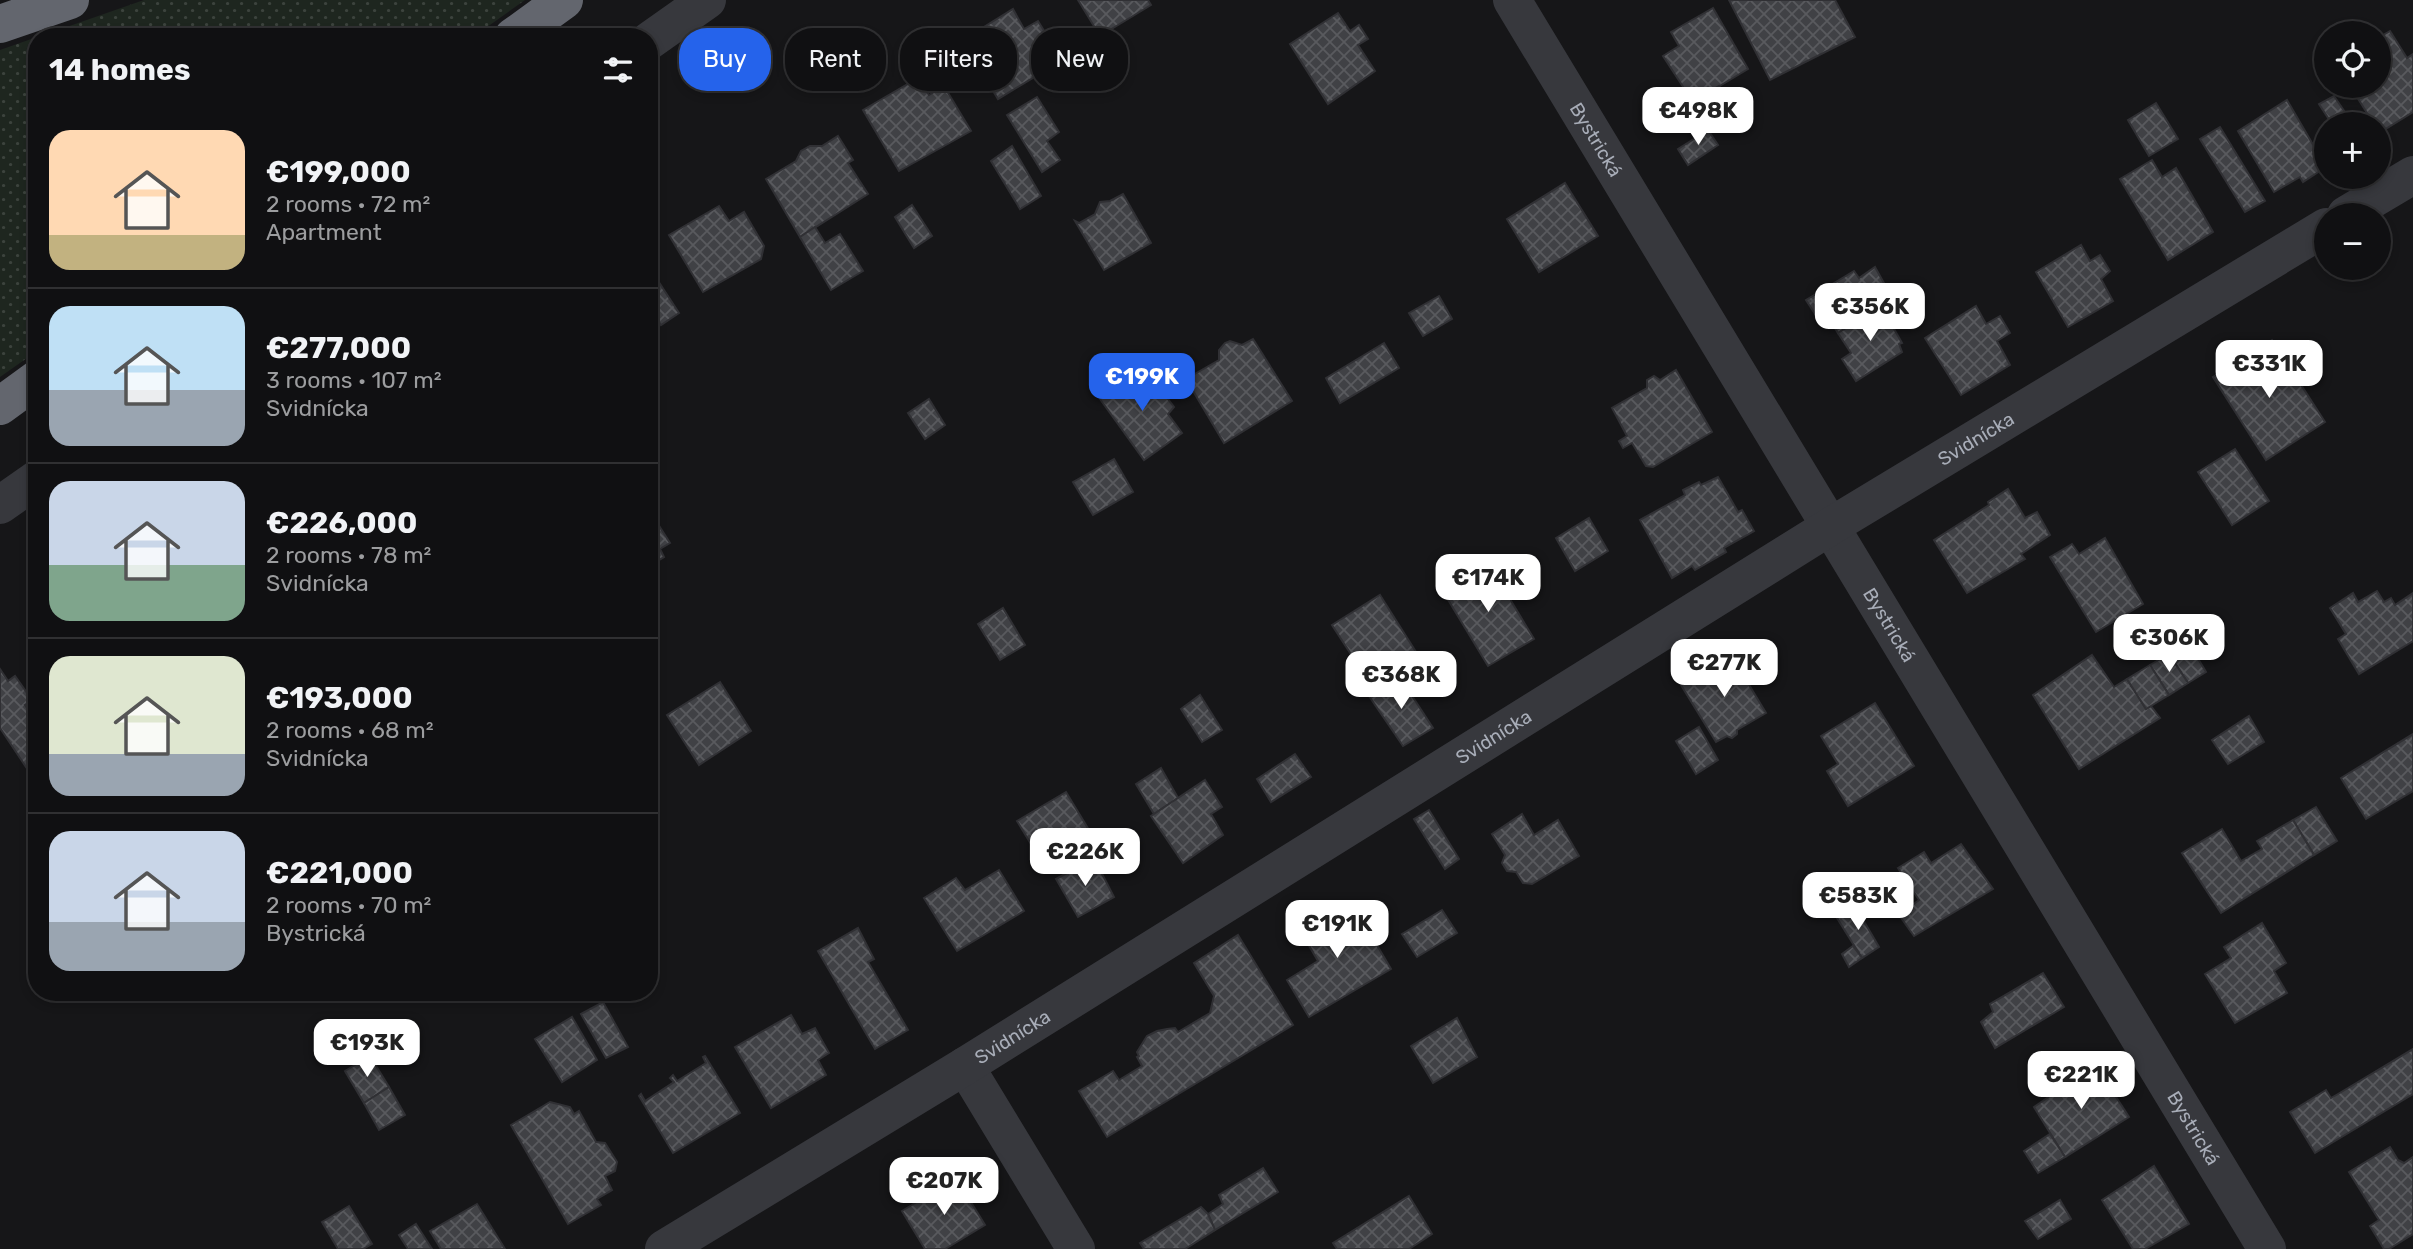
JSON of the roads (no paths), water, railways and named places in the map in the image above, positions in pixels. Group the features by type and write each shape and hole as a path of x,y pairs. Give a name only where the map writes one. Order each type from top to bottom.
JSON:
{"highway":[{"path":"0,24 70,0"},
{"path":"525,28 564,0"},
{"path":"0,406 28,386"}],"street":[{"path":"658,35 707,0"},
{"name":"Bystrická","path":"1512,0 2267,1249"},
{"path":"2366,203 2413,175"},
{"name":"Svidnícka","path":"664,1249 965,1066 1831,526 2314,235"},
{"path":"0,505 28,485"},
{"path":"965,1066 1076,1249"}]}
